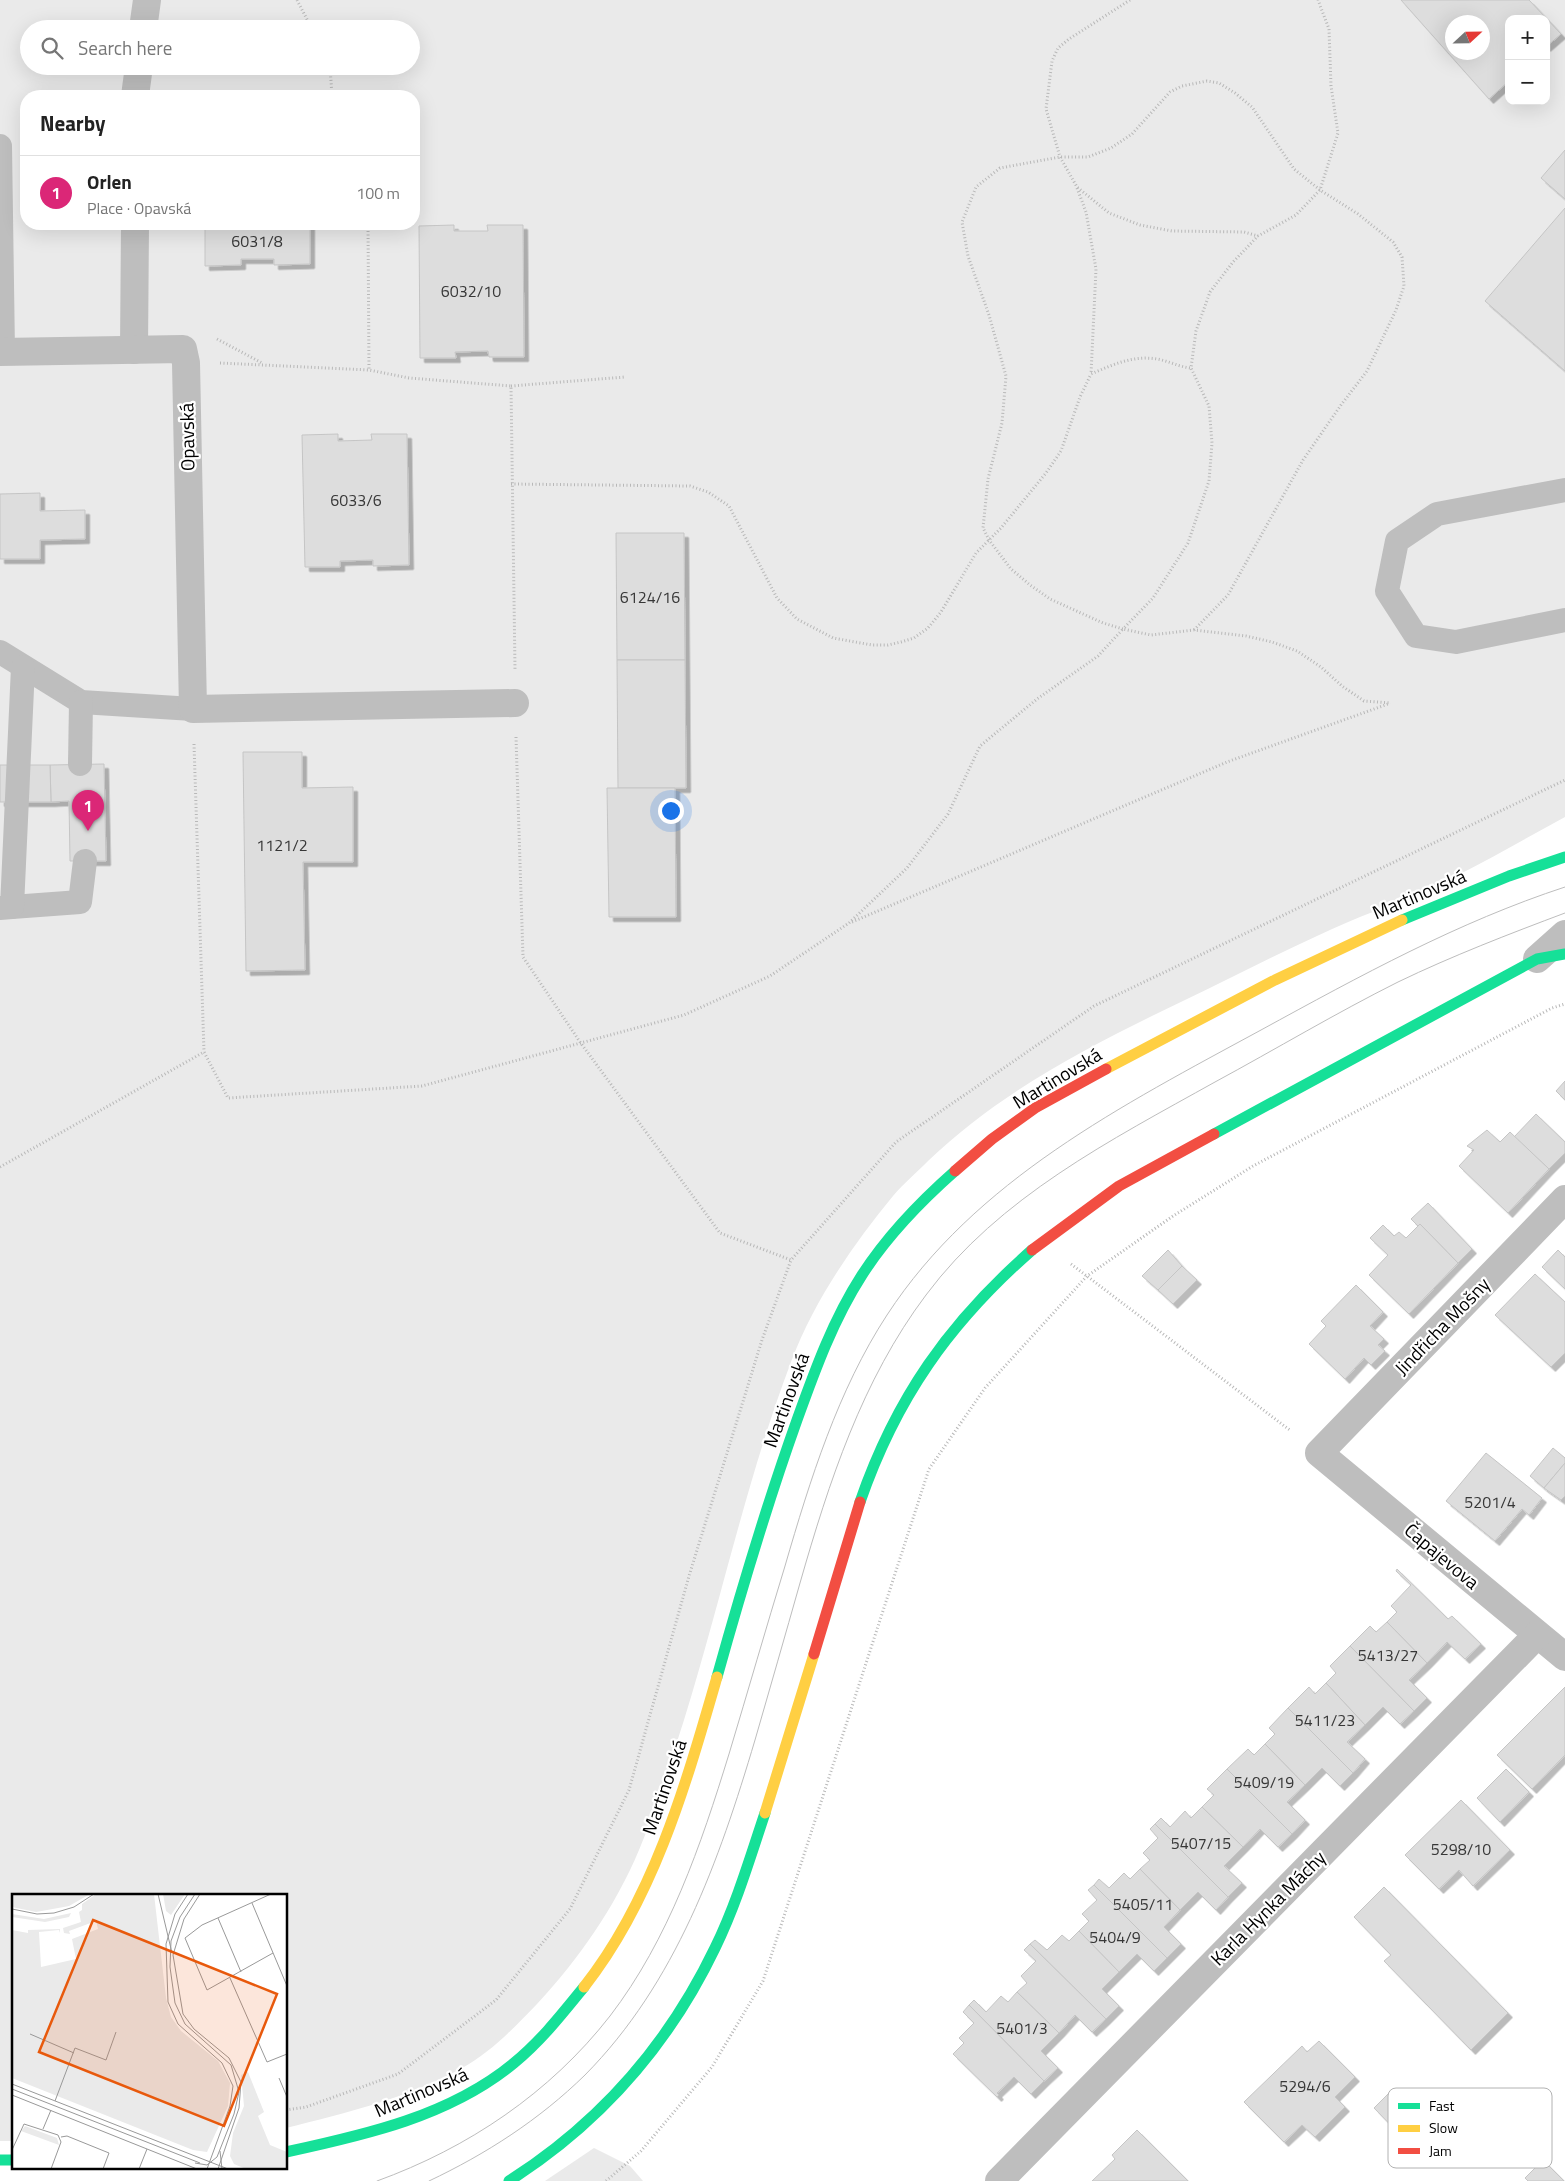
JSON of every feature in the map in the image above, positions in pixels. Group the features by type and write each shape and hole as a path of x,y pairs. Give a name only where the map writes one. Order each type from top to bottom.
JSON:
{"street":[{"path":"145,20 147,0"},
{"path":"136,90 138,75"},
{"path":"134,350 135,230"},
{"path":"2,352 183,349 186,363"},
{"name":"Opavská","path":"186,363 193,709"},
{"path":"193,709 515,702"},
{"name":"Martinovská","path":"288,2152 348,2139 401,2122 452,2102 496,2077 527,2052 552,2026 596,1972 621,1934 640,1898 655,1866 677,1807 770,1494 826,1343 851,1292 861,1277 876,1255 918,1208 964,1162 1036,1108 1148,1046 1281,976 1407,917 1528,868 1565,857"},
{"path":"509,2181 564,2144 595,2116 658,2044 714,1950 736,1899 770,1796 870,1471 920,1376 946,1338 975,1304 1041,1242 1079,1212 1118,1186 1537,959 1565,934"},
{"path":"1537,959 1565,954"},
{"name":"Jindřicha Mošny","path":"1319,1453 1565,1199"},
{"name":"Čapajevova","path":"1319,1453 1565,1658"},
{"name":"Karla Hynka Máchy","path":"999,2181 1537,1635"}],"lane":[{"path":"0,146 2,352"},
{"path":"1565,490 1437,514 1397,541 1387,591 1416,636 1426,638 1456,642 1565,620"},
{"path":"0,652 81,702 193,709"},
{"path":"23,667 6,907 80,902 85,861"},
{"path":"80,764 81,702"}],"path":[{"path":"297,0 307,20"},
{"path":"511,484 690,486 708,492 729,506 777,598 797,619 813,629 833,638 872,645 888,645 914,638 928,628 941,612 976,554 1046,472 1061,451 1080,397 1091,374 1096,269 1086,212 1077,187 1060,157 1046,109 1052,61 1058,48 1130,0"},
{"path":"193,709 204,1052 228,1098 422,1086 684,1015 770,976 849,923 907,868 948,814 980,746 1037,699 1098,656 1153,598 1188,543 1209,481 1212,443 1209,406 1191,368 1196,331 1210,292 1233,262 1258,236 1296,216 1320,190 1338,133 1331,86 1328,29 1318,0"},
{"path":"331,75 332,90"},
{"path":"849,923 1227,762 1391,703 1364,701 1342,686 1321,667 1297,651 1272,642 1246,636 1194,630 1151,635 1103,623 1050,599 1011,569 989,540 983,528 988,479 1002,423 1006,376 989,315 968,256 962,222 976,187 1000,168 1060,157 1088,157 1111,148 1132,134 1170,92 1182,86 1207,81 1219,83 1252,107 1294,169 1320,190 1358,214 1393,242 1402,256 1404,286 1396,310 1367,371 1303,460 1228,595 1194,630"},
{"path":"1077,187 1109,214 1140,225 1172,231 1244,232 1258,236"},
{"path":"368,230 369,370"},
{"path":"213,338 264,364"},
{"path":"1091,374 1139,358 1158,359 1181,367 1191,368"},
{"path":"186,363 264,364 369,370 410,378 511,386 625,377"},
{"path":"511,386 515,702 524,957 580,1042 720,1233 791,1260"},
{"path":"288,2110 306,2107 398,2074 496,2000 570,1909 629,1790 689,1576 762,1340 791,1260 896,1142 1094,1006 1565,780"},
{"path":"606,2181 642,2151 712,2067 763,1981 929,1469 985,1388 1087,1276 1173,1216 1254,1166 1552,1008 1565,1004"},
{"path":"0,1167 204,1052"},
{"path":"1041,1242 1319,1453"}],"shaded area":[{"path":"0,0 1401,0 1445,50 1445,60 1454,60 1489,99 1505,85 1505,105 1550,105 1550,43 1560,34 1550,23 1550,15 1543,15 1529,0 1565,0 1565,817 1451,878 1300,944 1116,1034 1050,1070 986,1112 928,1161 893,1196 863,1234 835,1275 800,1339 761,1450 684,1720 663,1785 639,1850 619,1892 595,1932 552,1987 511,2030 472,2062 441,2079 376,2104 288,2127 288,1894 12,1894 12,2141 0,2141"},
{"path":"594,2148 630,2166 643,2181 545,2181"}],"building":[{"path":"1401,0 1529,0 1543,15 1505,15 1505,85 1489,99 1454,60 1490,60 1490,15 1445,15 1445,50"},
{"path":"1550,22 1561,34 1550,44"},
{"path":"1565,150 1565,199 1541,178"},
{"path":"1565,208 1565,371 1485,301"},
{"path":"454,225 454,231 488,231 487,225 523,225 524,357 489,357 488,351 455,352 456,358 420,358 420,226"},
{"path":"205,230 310,230 310,264 274,265 274,259 241,259 241,265 205,266"},
{"path":"338,434 338,441 372,440 371,434 407,434 409,565 373,566 373,560 340,561 340,567 305,567 302,435"},
{"path":"40,493 40,511 85,510 85,539 40,540 40,559 0,559 0,494"},
{"path":"616,533 684,533 685,660 617,660"},
{"path":"617,660 685,660 686,788 618,788"},
{"path":"243,752 302,752 302,788 353,787 353,862 303,862 305,970 246,971"},
{"path":"104,764 106,861 70,861 69,801 51,802 50,765"},
{"path":"0,765 50,765 51,802 0,802"},
{"path":"607,788 675,788 676,917 609,917"},
{"path":"1565,1081 1565,1100 1556,1091"},
{"path":"1536,1114 1565,1142 1565,1153 1549,1169 1514,1137"},
{"path":"1487,1130 1500,1142 1510,1132 1549,1169 1508,1213 1459,1166 1474,1150 1467,1146"},
{"path":"1428,1203 1472,1249 1458,1263 1420,1224 1418,1226 1411,1219"},
{"path":"1420,1224 1458,1263 1409,1314 1369,1275 1388,1255 1370,1238 1383,1225 1394,1236 1399,1232 1406,1238"},
{"path":"1168,1250 1182,1266 1158,1290 1142,1276"},
{"path":"1558,1250 1565,1257 1565,1289 1542,1267"},
{"path":"1182,1266 1197,1280 1173,1304 1158,1290"},
{"path":"1535,1274 1565,1302 1565,1353 1551,1367 1495,1315"},
{"path":"1356,1285 1383,1312 1370,1326 1384,1339 1378,1345 1385,1351 1371,1365 1364,1358 1345,1379 1309,1344 1326,1326 1321,1321"},
{"path":"1553,1448 1565,1458 1565,1463 1544,1488 1530,1476"},
{"path":"1486,1453 1542,1498 1529,1515 1522,1509 1495,1541 1446,1501"},
{"path":"1565,1463 1565,1496 1561,1500 1544,1488"},
{"path":"1397,1569 1448,1619 1452,1616 1481,1644 1465,1659 1447,1642 1427,1663 1387,1622 1397,1612 1391,1606 1411,1585 1396,1571"},
{"path":"1387,1622 1427,1663 1409,1680 1427,1698 1414,1711 1350,1646 1370,1626 1376,1632"},
{"path":"1350,1646 1414,1711 1400,1724 1383,1707 1365,1725 1326,1683 1336,1673 1330,1666"},
{"path":"1326,1683 1365,1725 1347,1742 1365,1759 1353,1773 1288,1708 1309,1687 1315,1694"},
{"path":"1565,1687 1565,1755 1532,1789 1497,1755"},
{"path":"1288,1708 1353,1773 1340,1786 1322,1768 1305,1785 1265,1744 1275,1734 1269,1728"},
{"path":"1265,1744 1305,1785 1287,1802 1305,1820 1292,1834 1227,1769 1248,1749 1254,1755"},
{"path":"1227,1769 1292,1834 1278,1847 1260,1829 1243,1847 1202,1807 1214,1795 1207,1789"},
{"path":"1506,1769 1529,1792 1500,1822 1477,1798"},
{"path":"1461,1800 1510,1850 1473,1886 1459,1870 1439,1889 1405,1855"},
{"path":"1202,1807 1243,1847 1224,1866 1242,1883 1228,1897 1155,1824 1161,1818 1170,1827 1185,1811 1191,1818"},
{"path":"1155,1824 1228,1897 1216,1910 1198,1892 1180,1910 1140,1869 1150,1860 1143,1853 1158,1838 1150,1829"},
{"path":"1140,1869 1180,1910 1164,1927 1181,1944 1167,1958 1094,1885 1099,1879 1109,1888 1124,1873 1130,1879"},
{"path":"1094,1885 1167,1958 1154,1971 1137,1954 1119,1972 1079,1931 1089,1921 1082,1914 1097,1900 1088,1890"},
{"path":"1384,1887 1508,2013 1471,2050 1384,1961 1391,1955 1354,1917"},
{"path":"1079,1931 1119,1972 1102,1989 1119,2006 1106,2019 1030,1944 1035,1940 1047,1950 1062,1935 1069,1941"},
{"path":"1030,1944 1106,2019 1092,2032 1075,2015 1059,2033 1017,1992 1027,1983 1021,1976 1036,1961 1024,1950"},
{"path":"1017,1992 1059,2033 1041,2051 1058,2068 1044,2081 969,2005 974,2000 986,2012 1001,1996 1008,2002"},
{"path":"969,2005 1044,2081 1031,2094 1014,2077 997,2093 999,2095 997,2097 953,2054 964,2043 959,2038 974,2023 963,2012"},
{"path":"1319,2041 1355,2077 1335,2097 1345,2107 1315,2137 1302,2125 1284,2142 1244,2102 1302,2046 1307,2052"},
{"path":"1388,2094 1388,2122 1374,2108"},
{"path":"1137,2130 1188,2181 1092,2181 1115,2159 1112,2155"},
{"path":"1535,2168 1551,2168 1564,2181 1528,2181 1525,2178"}],"tram line":[{"path":"377,2181 411,2168 475,2135 534,2093 561,2070 610,2016 650,1955 681,1890 707,1822 805,1501 827,1436 854,1374 870,1344 887,1315 923,1267 963,1224 1008,1185 1055,1150 1157,1087 1410,951 1486,917 1565,887"},
{"path":"429,2181 450,2171 511,2135 549,2107 585,2075 617,2039 645,2001 669,1960 691,1918 726,1830 755,1740 811,1545 850,1433 883,1362 903,1328 926,1295 955,1260 987,1229 1022,1200 1097,1149 1136,1126 1398,982 1439,963 1565,913"}],"traffic: fast":[{"path":"1402,920 1509,876 1565,857"},
{"path":"1214,1134 1537,959 1565,954"},
{"path":"717,1677 775,1484 797,1420 833,1327 862,1275 882,1247 917,1207 955,1171"},
{"path":"860,1502 890,1429 928,1364 975,1306 1032,1250"},
{"path":"509,2181 573,2134 602,2108 628,2080 676,2018 723,1932 765,1813"},
{"path":"288,2152 406,2121 462,2097 489,2081 524,2055 551,2027 584,1987"},
{"path":"0,2160 12,2160"}],"traffic: slow":[{"path":"1106,1069 1275,980 1402,920"},
{"path":"765,1813 814,1654"},
{"path":"584,1987 609,1953 649,1878 680,1799 717,1677"}],"traffic: jam":[{"path":"955,1171 992,1139 1035,1108 1106,1069"},
{"path":"1032,1250 1119,1186 1214,1134"},
{"path":"814,1654 860,1502"}],"place":[{"name":"Orlen","path":"88,831"}]}
